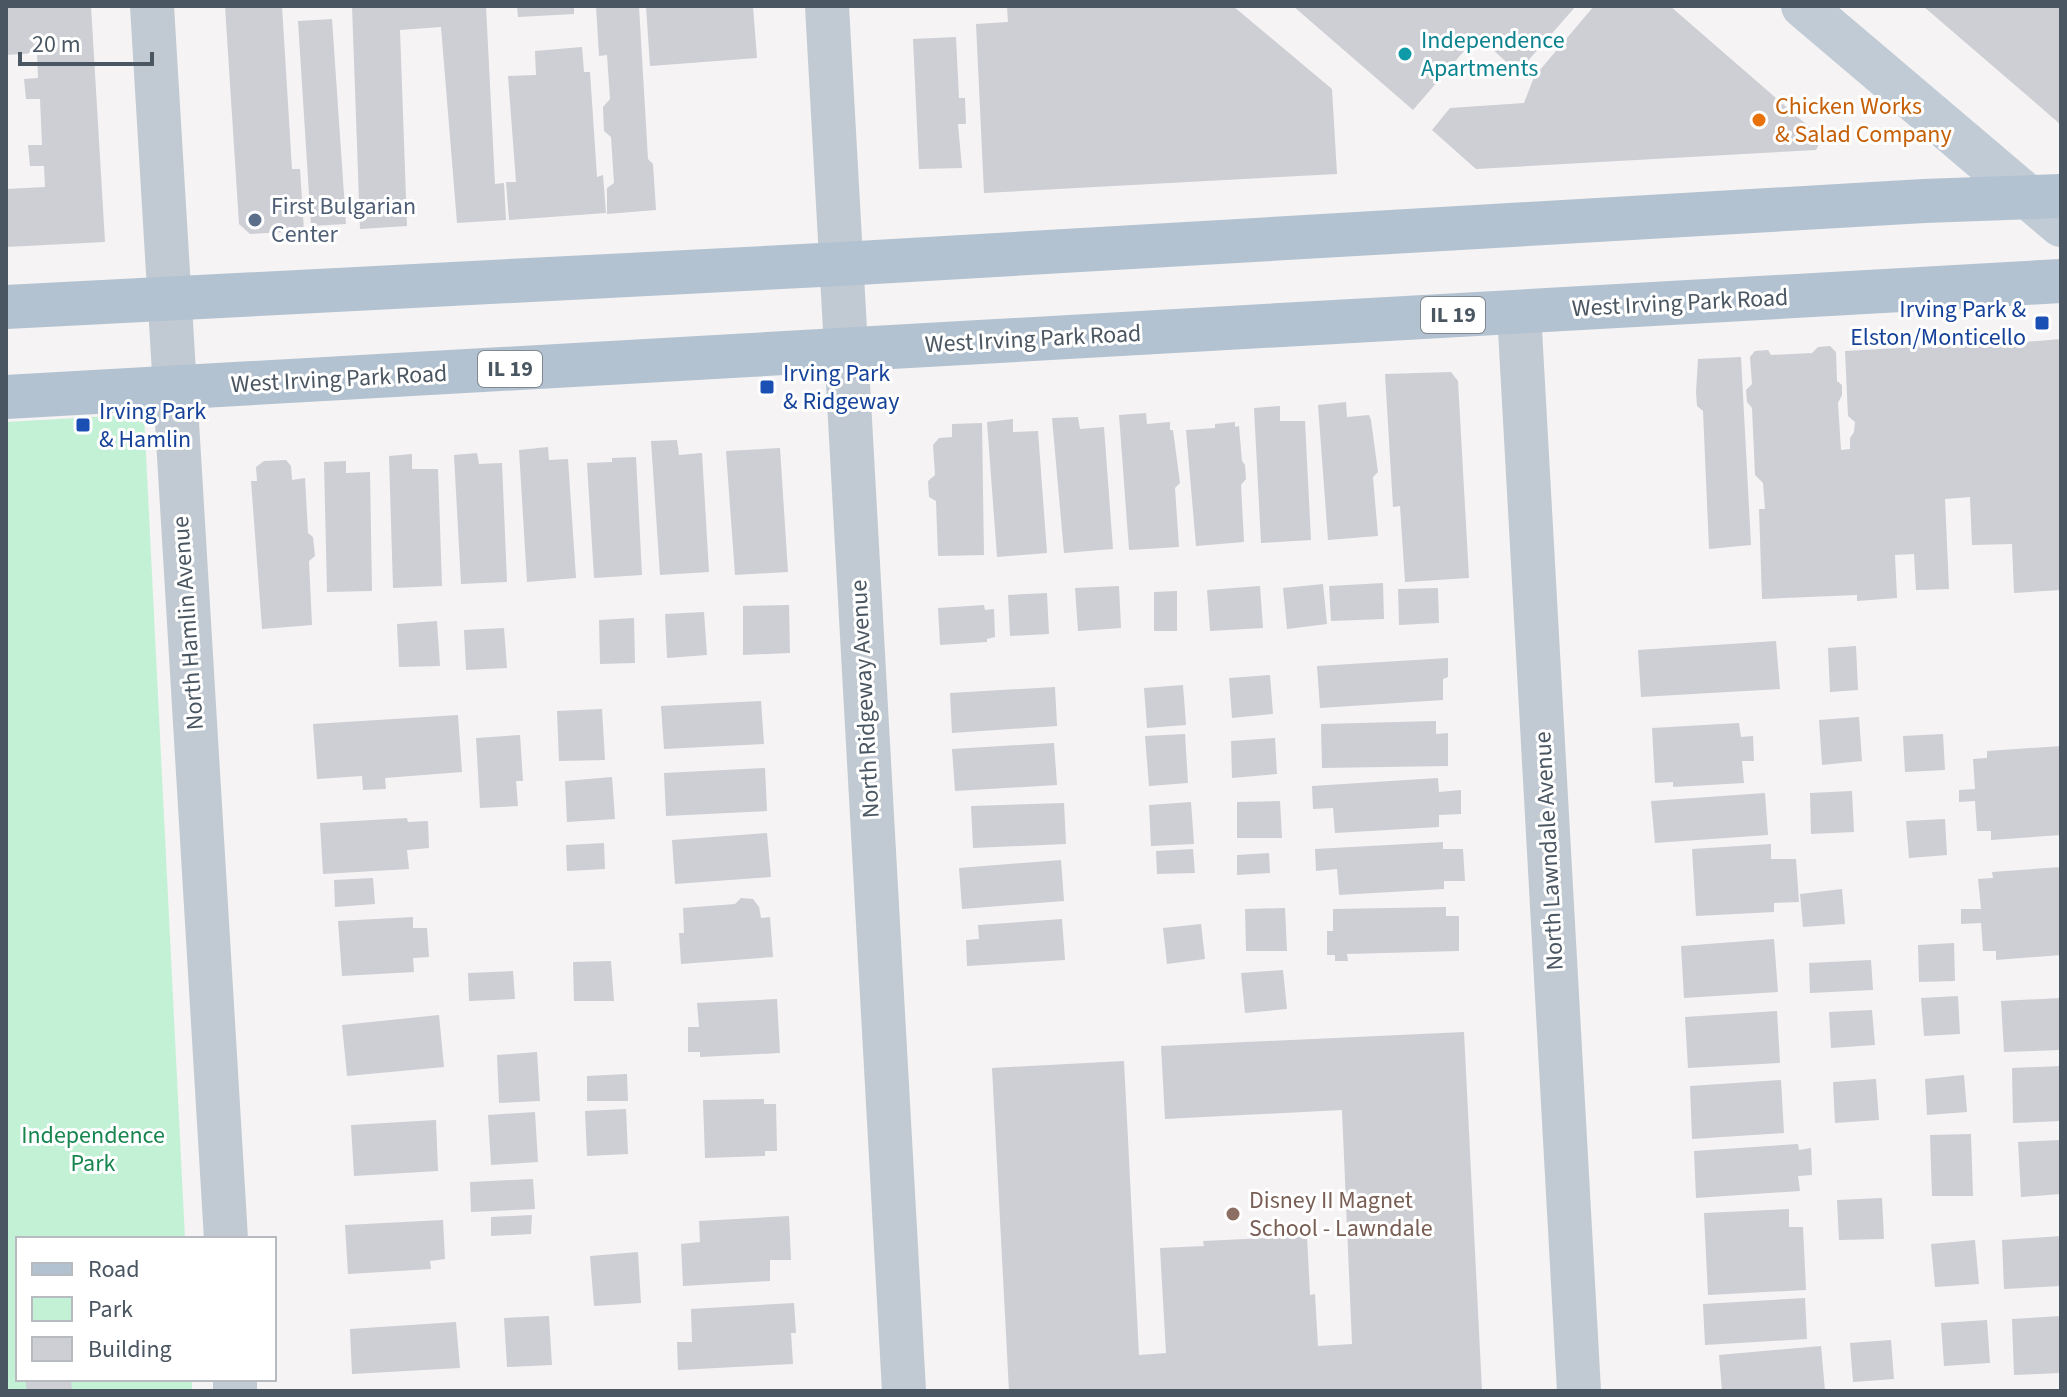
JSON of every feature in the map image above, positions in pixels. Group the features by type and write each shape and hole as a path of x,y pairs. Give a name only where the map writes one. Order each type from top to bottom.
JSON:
{"main road":[{"path":"1803,6 2044,197 2061,225"},
{"path":"6,307 841,264 1924,201 2044,197"},
{"name":"West Irving Park Road","path":"6,397 2061,281"}],"street":[{"name":"North Hamlin Avenue","path":"152,6 226,1237"},
{"name":"North Ridgeway Avenue","path":"827,6 904,1391"},
{"name":"North Lawndale Avenue","path":"1519,312 1579,1391"}],"green space":[{"name":"Independence Park","path":"144,414 185,1237 16,1237 16,1381 192,1381 192,1391 6,1391 6,422"}],"building":[{"path":"6,6 91,6 105,242 6,247 6,189 45,187 44,166 30,166 28,145 42,145 40,99 26,99 24,79 38,78 37,53 6,55"},
{"path":"225,6 282,6 292,169 300,169 304,231 250,234 239,224"},
{"path":"352,6 486,6 495,184 504,183 506,220 457,223 441,27 400,30 407,226 360,229"},
{"path":"517,6 574,6 574,14 518,17"},
{"path":"596,6 639,6 648,159 653,164 656,210 607,214 607,188 614,183 611,137 604,131 603,107 610,99 607,55 599,56"},
{"path":"646,6 753,6 757,58 650,66"},
{"path":"1007,6 1233,6 1332,89 1337,174 984,193 976,24 1008,22"},
{"name":"Independence Apartments","path":"1293,6 1576,6 1518,72 1477,36 1413,110"},
{"path":"1594,6 1670,6 1822,138 1816,150 1476,169 1432,130 1450,108 1524,103 1534,77"},
{"path":"1923,6 2061,6 2061,125 2023,92"},
{"path":"332,19 346,224 311,226 298,21"},
{"path":"956,37 959,98 965,98 966,124 958,124 962,168 919,169 913,39"},
{"path":"582,47 584,72 590,72 597,177 603,175 606,213 509,220 506,182 516,182 508,76 536,75 535,51"},
{"path":"1982,338 1988,345 2061,339 2061,590 2014,593 2012,544 1972,545 1970,497 1945,499 1949,589 1916,590 1914,554 1895,555 1897,598 1857,601 1857,595 1762,599 1759,509 1765,509 1763,483 1755,475 1752,408 1747,402 1746,390 1752,384 1750,357 1755,351 1768,350 1771,355 1812,353 1818,347 1830,346 1836,352 1837,381 1842,385 1838,403 1841,450 1850,449 1855,422 1848,416 1845,351 1898,348 1905,342 1915,341 1920,348 1967,345 1972,339"},
{"path":"1741,357 1751,545 1709,549 1703,411 1697,406 1696,392 1698,359"},
{"path":"1451,372 1458,381 1469,578 1405,582 1400,506 1393,507 1385,374"},
{"path":"1346,402 1347,417 1369,415 1371,420 1378,472 1373,477 1378,536 1328,540 1318,405"},
{"path":"1280,406 1280,421 1305,421 1311,540 1261,543 1254,408"},
{"path":"1146,413 1147,424 1170,422 1170,430 1173,430 1180,483 1175,488 1179,547 1129,550 1119,415"},
{"path":"1078,417 1080,429 1104,427 1113,549 1064,553 1052,418"},
{"path":"1013,419 1013,432 1038,431 1047,553 997,557 987,422"},
{"path":"1235,422 1235,427 1239,426 1245,465 1246,479 1241,485 1244,542 1196,546 1186,430 1215,428 1215,424"},
{"path":"982,423 984,555 938,556 936,501 929,497 928,481 935,475 933,445 939,438 952,437 952,424"},
{"path":"677,440 679,455 702,453 709,572 660,575 651,441"},
{"path":"548,447 549,460 568,459 576,578 527,582 519,450"},
{"path":"780,448 788,572 735,575 726,451"},
{"path":"477,453 479,464 502,463 507,582 461,584 454,455"},
{"path":"412,454 412,469 438,469 442,586 393,588 389,456"},
{"path":"636,457 642,575 594,578 587,463"},
{"path":"286,460 291,466 292,480 305,478 308,533 313,537 315,556 309,561 312,625 262,629 251,481 257,481 256,467 264,461"},
{"path":"346,461 346,473 370,472 372,591 327,592 324,462"},
{"path":"1383,583 1384,619 1331,621 1329,586"},
{"path":"1323,584 1327,624 1287,629 1283,588"},
{"path":"1119,586 1121,628 1078,631 1075,588"},
{"path":"1260,586 1263,628 1210,631 1207,590"},
{"path":"1438,588 1439,623 1399,625 1398,589"},
{"path":"1177,591 1177,631 1154,631 1154,592"},
{"path":"1047,593 1049,634 1010,636 1008,595"},
{"path":"789,605 790,653 743,655 743,606"},
{"path":"984,605 985,610 994,609 995,637 987,639 987,642 940,645 938,608"},
{"path":"704,612 707,655 667,658 665,614"},
{"path":"634,618 635,663 600,664 599,620"},
{"path":"437,621 440,666 399,667 397,624"},
{"path":"504,628 507,668 466,670 464,630"},
{"path":"1776,641 1780,689 1641,697 1638,650"},
{"path":"1856,646 1858,690 1830,692 1828,648"},
{"path":"1448,658 1448,677 1443,679 1443,700 1320,708 1317,666"},
{"path":"1270,675 1273,714 1232,718 1229,678"},
{"path":"1183,685 1186,725 1147,728 1144,688"},
{"path":"1055,687 1057,726 952,733 950,693"},
{"path":"761,701 764,744 664,749 661,706"},
{"path":"602,709 605,760 559,761 557,711"},
{"path":"458,715 462,772 385,778 386,789 363,790 362,776 317,779 313,724"},
{"path":"1859,717 1862,761 1822,765 1819,720"},
{"path":"1436,721 1436,734 1448,733 1448,766 1322,768 1321,724"},
{"path":"1739,723 1741,737 1753,736 1754,761 1742,761 1744,783 1673,787 1673,782 1655,783 1652,728"},
{"path":"1185,734 1188,783 1149,786 1145,736"},
{"path":"1943,734 1945,770 1905,772 1903,736"},
{"path":"520,735 523,781 516,781 518,806 480,808 476,738"},
{"path":"1275,738 1277,774 1232,778 1231,741"},
{"path":"1054,743 1057,785 955,791 952,749"},
{"path":"2061,746 2061,835 1991,840 1991,831 1977,831 1975,801 1959,802 1959,790 1975,789 1973,759 1987,758 1987,751"},
{"path":"765,768 767,811 666,816 664,773"},
{"path":"612,777 615,819 567,822 565,781"},
{"path":"1438,778 1439,792 1461,790 1461,814 1439,815 1439,827 1335,833 1333,808 1313,809 1312,786"},
{"path":"1852,791 1854,832 1811,834 1810,793"},
{"path":"1765,793 1768,835 1655,843 1651,801"},
{"path":"1280,801 1282,838 1237,838 1237,802"},
{"path":"1191,802 1194,844 1151,846 1149,805"},
{"path":"1064,803 1066,844 973,848 971,806"},
{"path":"407,818 408,822 428,821 429,848 407,850 409,869 323,874 320,823"},
{"path":"1945,819 1947,855 1909,858 1906,821"},
{"path":"767,833 771,877 675,884 672,840"},
{"path":"1443,842 1443,849 1463,849 1465,881 1444,881 1444,889 1339,895 1337,869 1316,871 1315,849"},
{"path":"604,843 605,869 567,871 566,845"},
{"path":"1771,844 1771,859 1796,859 1799,902 1774,903 1774,912 1696,916 1692,849"},
{"path":"1193,849 1195,873 1157,874 1156,851"},
{"path":"1269,853 1270,873 1237,875 1237,855"},
{"path":"1061,860 1064,901 962,909 959,868"},
{"path":"2061,867 2061,955 1996,960 1996,951 1983,951 1981,923 1961,924 1961,909 1981,909 1978,879 1993,878 1992,872"},
{"path":"373,878 375,904 335,907 334,880"},
{"path":"1842,889 1845,924 1803,927 1800,894"},
{"path":"741,898 753,899 759,907 761,918 770,917 773,957 681,964 679,933 684,933 683,908 735,904"},
{"path":"1446,907 1446,916 1459,916 1459,951 1347,954 1348,961 1335,961 1335,955 1327,955 1327,931 1333,931 1333,909"},
{"path":"1285,908 1287,951 1246,951 1245,909"},
{"path":"413,917 413,928 427,928 429,957 413,958 414,972 342,976 338,921"},
{"path":"1062,919 1065,960 967,966 966,940 979,939 978,925"},
{"path":"1201,924 1205,959 1167,964 1163,928"},
{"path":"1774,939 1778,992 1684,998 1681,946"},
{"path":"1954,943 1955,981 1919,982 1918,945"},
{"path":"1871,960 1873,990 1810,993 1809,963"},
{"path":"611,961 614,1001 574,1001 573,962"},
{"path":"1283,970 1287,1009 1245,1013 1241,973"},
{"path":"513,971 515,999 469,1001 468,973"},
{"path":"1958,996 1960,1034 1924,1036 1921,998"},
{"path":"2061,998 2061,1050 2004,1052 2001,1001"},
{"path":"777,999 780,1053 700,1057 700,1052 688,1052 688,1027 699,1027 697,1003"},
{"path":"1872,1010 1875,1045 1831,1048 1829,1012"},
{"path":"1777,1011 1780,1063 1688,1068 1685,1017"},
{"path":"439,1015 444,1067 347,1076 342,1025"},
{"name":"Disney II Magnet School - Lawndale","path":"1464,1032 1482,1391 1009,1391 992,1068 1124,1061 1139,1355 1166,1353 1160,1248 1204,1246 1203,1241 1307,1236 1310,1295 1315,1294 1318,1346 1352,1344 1342,1110 1165,1119 1161,1046"},
{"path":"537,1052 540,1101 499,1103 497,1055"},
{"path":"2061,1066 2061,1121 2013,1123 2012,1068"},
{"path":"627,1074 628,1101 587,1101 587,1076"},
{"path":"1964,1075 1967,1112 1927,1115 1925,1079"},
{"path":"1876,1079 1879,1120 1835,1123 1833,1082"},
{"path":"1781,1080 1784,1133 1692,1139 1690,1086"},
{"path":"764,1099 764,1104 776,1104 777,1151 765,1151 765,1156 705,1158 703,1100"},
{"path":"626,1109 628,1154 587,1156 585,1111"},
{"path":"535,1112 538,1162 491,1165 488,1115"},
{"path":"436,1120 438,1171 354,1176 351,1125"},
{"path":"1971,1134 1973,1196 1932,1196 1930,1135"},
{"path":"2061,1140 2061,1194 2021,1197 2018,1142"},
{"path":"1798,1144 1799,1150 1811,1148 1812,1175 1798,1176 1800,1191 1696,1198 1694,1151"},
{"path":"533,1179 535,1209 471,1212 470,1182"},
{"path":"1882,1198 1884,1239 1839,1240 1837,1200"},
{"path":"1789,1209 1789,1227 1803,1227 1806,1290 1708,1295 1704,1213"},
{"path":"532,1215 531,1234 491,1236 491,1217"},
{"path":"789,1216 791,1260 770,1260 770,1281 683,1286 681,1244 700,1242 699,1221"},
{"path":"443,1220 445,1259 430,1261 431,1269 348,1274 345,1225"},
{"path":"2061,1236 2061,1286 2004,1289 2002,1240"},
{"path":"1975,1240 1979,1284 1935,1287 1931,1244"},
{"path":"638,1252 641,1303 594,1306 590,1256"},
{"path":"1805,1298 1807,1339 1705,1345 1703,1304"},
{"path":"794,1303 796,1333 791,1333 793,1364 678,1370 677,1342 692,1342 691,1309"},
{"path":"549,1316 552,1365 507,1367 504,1318"},
{"path":"2061,1316 2061,1373 2014,1375 2012,1319"},
{"path":"1987,1320 1990,1363 1944,1366 1941,1323"},
{"path":"456,1322 460,1368 352,1374 350,1329"},
{"path":"1891,1340 1894,1379 1853,1382 1850,1343"},
{"path":"1821,1346 1825,1391 1722,1391 1719,1355"},
{"path":"25,1381 71,1381 72,1391 27,1391"}],"place":[{"name":"Independence Apartments","path":"1405,54"},
{"name":"Chicken Works & Salad Company","path":"1759,120"},
{"name":"First Bulgarian Center","path":"255,220"},
{"name":"Irving Park & Elston/Monticello","path":"2042,323"},
{"name":"Irving Park & Ridgeway","path":"767,387"},
{"name":"Irving Park & Hamlin","path":"83,425"},
{"name":"Disney II Magnet School - Lawndale","path":"1233,1214"}]}
